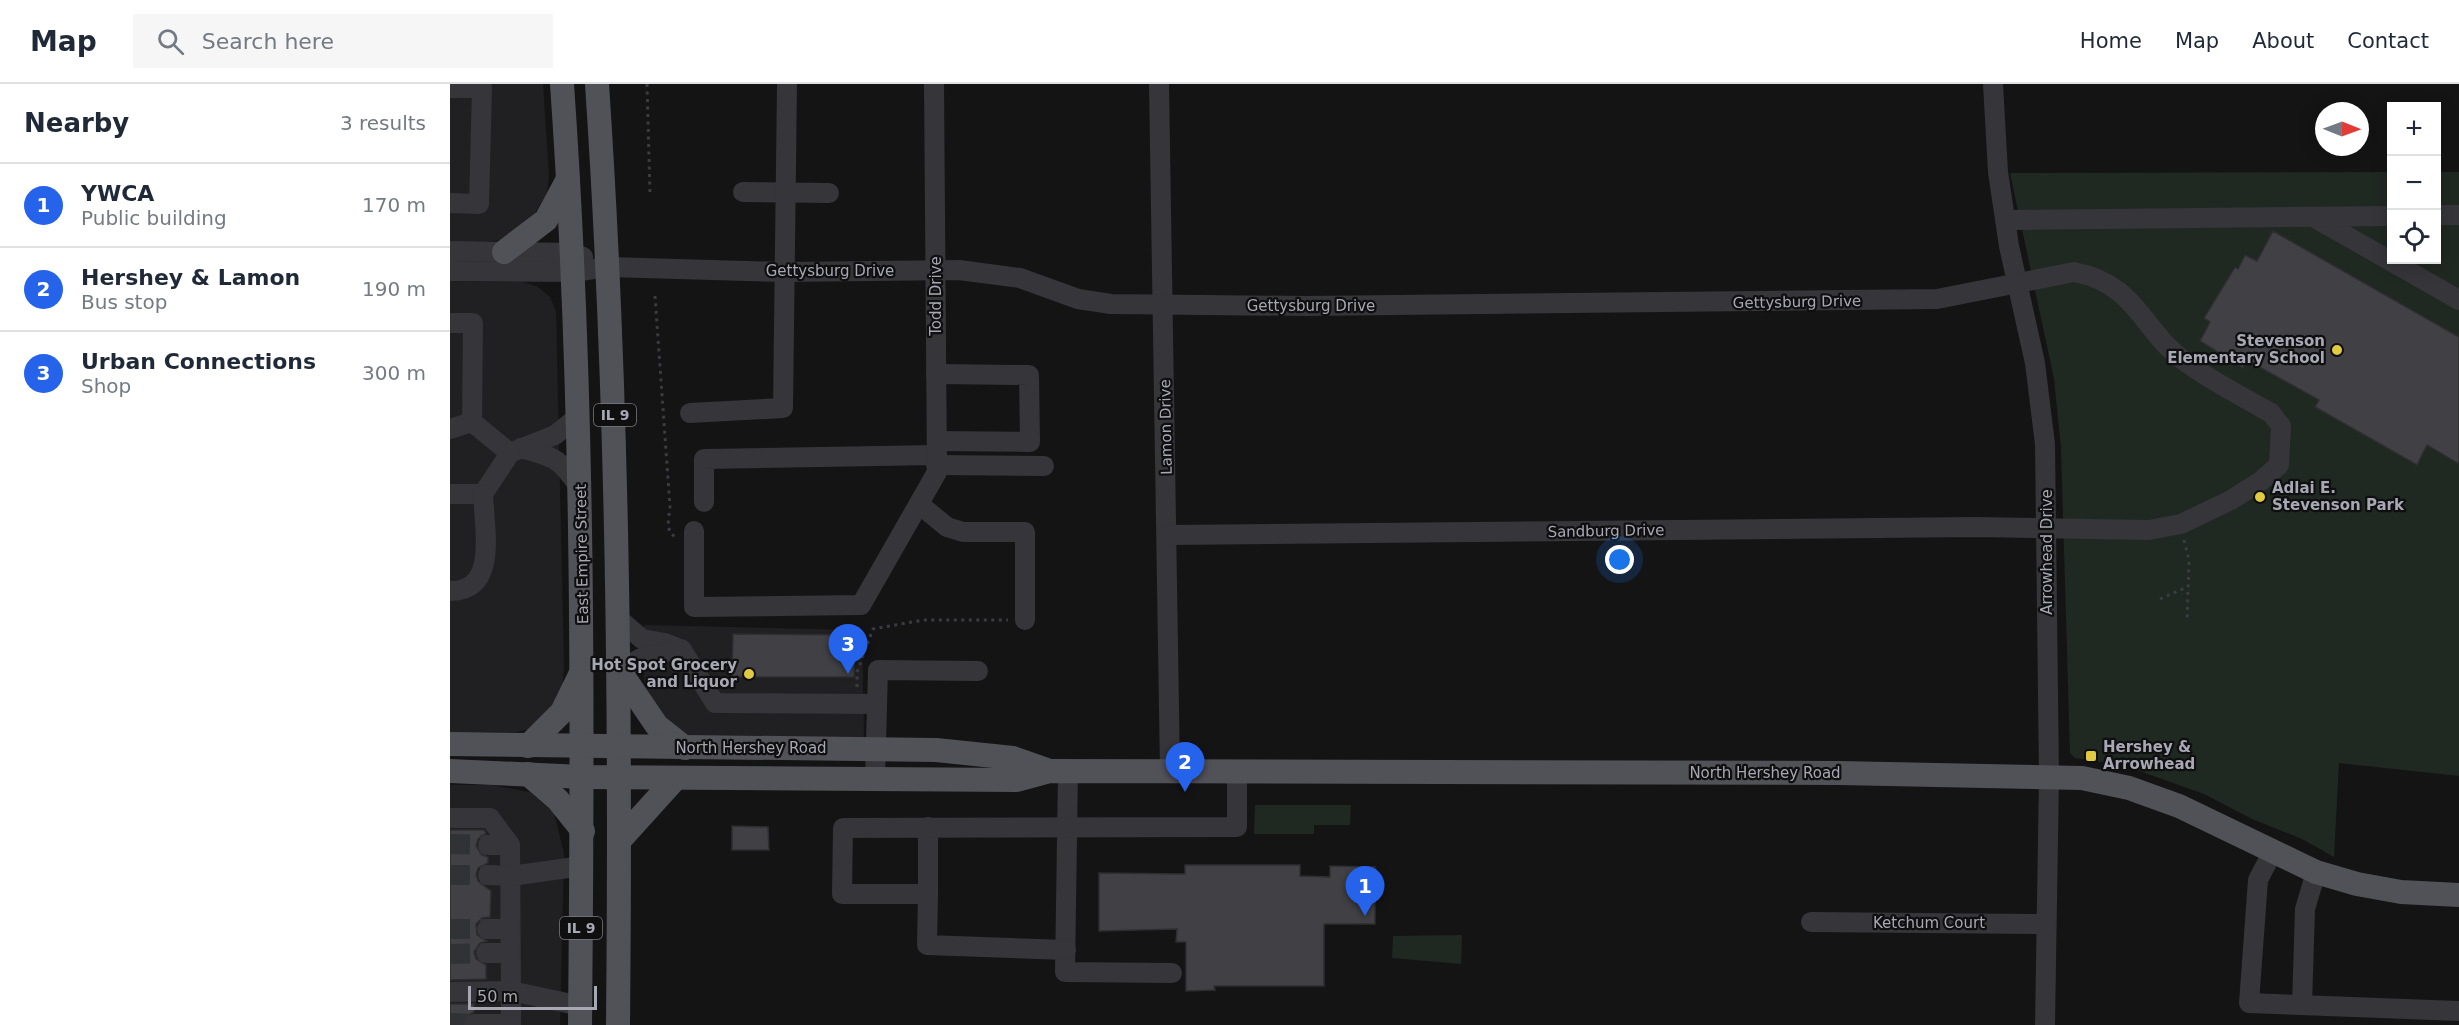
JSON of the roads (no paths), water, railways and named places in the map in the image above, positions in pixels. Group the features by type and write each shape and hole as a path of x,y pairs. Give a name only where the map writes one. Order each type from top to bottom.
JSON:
{"main road":[{"name":"East Empire Street","path":"562,84 581,489 584,747 580,1015"},
{"name":"IL 9","path":"597,84 608,267 619,620 618,1025"},
{"path":"504,252 546,220 568,179"},
{"path":"528,746 562,712 583,668"},
{"path":"619,670 657,726 686,748"},
{"name":"North Hershey Road","path":"450,744 936,750 1013,758 1059,771"},
{"name":"North Hershey Road","path":"450,771 583,777 1017,780 1059,771 1839,773 2082,778 2129,788 2179,806 2272,853 2316,872 2357,884 2401,892 2459,895"},
{"path":"528,774 558,800 583,831"},
{"path":"619,841 676,778"}],"street":[{"path":"690,413 783,408 787,84"},
{"name":"Todd Drive","path":"694,537 694,608 861,605 937,472 934,84"},
{"name":"Lamon Drive","path":"1159,84 1170,771"},
{"name":"Arrowhead Drive","path":"1993,84 1998,172 2005,220 2027,322 2041,403 2047,484 2045,530 2049,777 2045,1025"},
{"path":"450,88 482,88 479,204 450,203"},
{"path":"743,192 829,194"},
{"path":"2441,215 2459,215"},
{"path":"2005,220 2387,216"},
{"path":"2313,217 2459,300"},
{"path":"450,251 504,252 572,262"},
{"name":"Gettysburg Drive","path":"572,262 608,267 784,272 936,270 988,272 1020,278 1078,299 1111,304 1163,305 1889,301 1937,299 2074,272 2092,276 2113,285 2185,362 2271,413 2281,426 2280,465 2261,481 2231,500 2181,524"},
{"path":"450,271 572,262"},
{"path":"450,323 473,323 472,422"},
{"path":"704,502 705,459 937,454 1030,442 1029,375 936,374"},
{"path":"450,591 467,589 480,578 486,565 483,494 515,451 555,435 579,416"},
{"path":"450,429 472,422"},
{"path":"472,422 515,451 551,456 562,463 581,489"},
{"path":"937,454 1044,466"},
{"path":"450,494 483,494"},
{"path":"919,504 946,527 963,532 1024,532 1025,620"},
{"name":"Sandburg Drive","path":"1168,535 1977,527 2045,530 2149,530 2181,524"},
{"path":"619,620 642,639 665,643 681,649 715,703 877,704"},
{"path":"619,670 641,658 681,649"},
{"path":"875,779 878,670 978,671"},
{"path":"1059,771 1067,826 1065,972 1172,973"},
{"path":"928,894 842,894 843,828 1237,827 1237,771"},
{"path":"450,818 490,818 510,845 511,1024 479,1024"},
{"path":"928,827 927,945 1066,950"},
{"path":"488,845 510,845"},
{"path":"2272,853 2259,880 2249,1003 2459,1011"},
{"path":"488,875 511,876 582,866"},
{"path":"2302,1005 2305,909 2316,872"},
{"name":"Ketchum Court","path":"1811,922 2046,924"},
{"path":"487,929 510,929"},
{"path":"486,953 510,953"},
{"path":"450,992 511,991 580,1015"}],"tunnel":[{"path":"450,844 488,845"},
{"path":"450,875 488,875"},
{"path":"450,929 487,929"},
{"path":"450,954 486,953"},
{"path":"450,1023 474,1024"}],"place":[{"name":"Stevenson Elementary School","path":"2337,350"},
{"name":"Adlai E. Stevenson Park","path":"2260,497"},
{"name":"Hot Spot Grocery and Liquor","path":"749,674"},
{"name":"Urban Connections","path":"848,674"},
{"name":"Hershey & Arrowhead","path":"2091,756"},
{"name":"Hershey & Lamon","path":"1185,792"},
{"name":"YWCA","path":"1365,916"}]}
